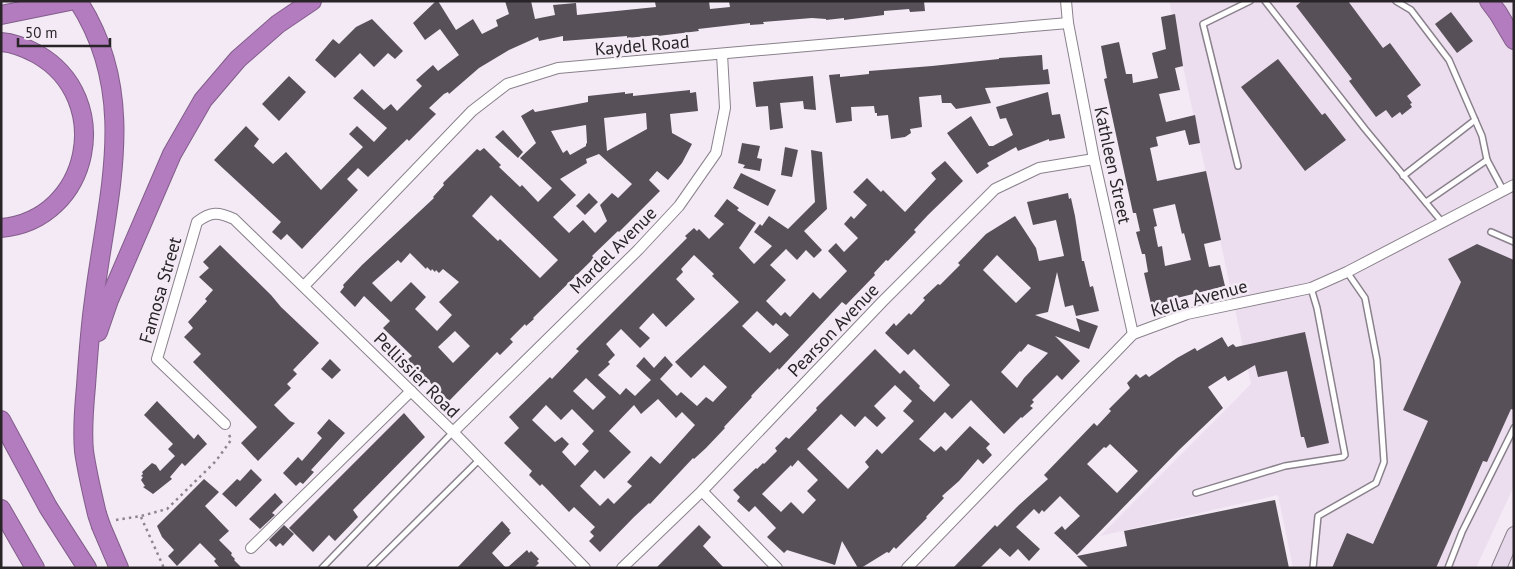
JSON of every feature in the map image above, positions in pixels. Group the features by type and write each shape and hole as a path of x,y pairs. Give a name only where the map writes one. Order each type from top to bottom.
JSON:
{"highway":[{"path":"1,15 70,1"},
{"path":"78,1 98,37 112,89 116,132 87,366 84,449 89,482 105,520 119,568"},
{"path":"87,366 109,300 168,163 203,100 238,59 278,24 312,1"},
{"path":"1489,1 1514,40"},
{"path":"1,42 26,49 47,60 63,75 77,96 84,120 84,142 79,167 68,190 53,207 33,220 12,228 1,228"},
{"path":"1,420 51,512 86,568"},
{"path":"1,509 9,526 35,568"}],"main road":[{"path":"1499,568 1514,534"}],"street":[{"name":"Kathleen Street","path":"1066,1 1068,22 1094,159 1133,334"},
{"name":"Kaydel Road","path":"304,286 472,111 507,84 558,68 1068,22"},
{"name":"Mardel Avenue","path":"452,432 624,263 679,206 716,153 725,108 722,54"},
{"name":"Pearson Avenue","path":"622,568 702,491 882,302 995,189 1039,168 1094,159"},
{"name":"Kella Avenue","path":"908,568 1133,334 1187,314 1311,288 1347,272 1514,185"},
{"name":"Pellissier Road","path":"220,213 234,219 304,286 452,432 585,568"},
{"name":"Famosa Street","path":"220,213 204,216 197,222 157,359 225,424"},
{"path":"252,548 411,391"},
{"path":"702,491 776,568"}],"lane":[{"path":"1238,166 1203,24 1250,1"},
{"path":"1264,1 1364,129 1442,222"},
{"path":"1396,1 1411,10 1450,60 1482,136 1487,160 1503,190"},
{"path":"1403,176 1475,120"},
{"path":"1426,202 1487,160"},
{"path":"1490,232 1514,242"},
{"path":"1313,568 1318,516 1376,483 1384,462 1377,360 1365,298 1347,272"},
{"path":"1196,494 1285,466 1343,457 1317,308 1311,288"},
{"path":"1448,568 1462,532 1514,428"},
{"path":"322,568 452,432"},
{"path":"370,568 479,460"}],"path":[{"path":"105,520 141,516 167,509 216,461 231,440 225,424"},
{"path":"141,516 164,568"}],"shaded area":[{"path":"1169,1 1514,1 1514,486 1476,568 1293,568 1278,495 1100,536 1251,384"}],"building":[{"path":"438,1 456,30 473,19 482,34 498,26 496,20 509,14 505,1 531,1 535,19 555,15 553,5 576,3 577,15 656,7 655,2 657,1 709,1 710,9 730,7 729,1 924,1 925,11 910,12 909,9 884,11 884,15 844,20 844,18 826,20 812,18 763,22 764,24 750,25 750,23 658,36 627,38 627,36 563,41 563,36 539,41 538,37 509,50 479,68 449,94 448,92 444,94 429,108 436,114 368,177 358,168 347,179 358,190 302,249 287,234 281,240 272,232 281,222 214,160 246,126 259,139 254,146 273,164 286,152 321,190 363,147 349,134 357,126 374,142 387,128 353,98 362,89 384,110 391,104 397,111 422,86 416,80 433,65 438,71 459,55 440,29 425,40 413,23"},
{"path":"1302,1 1348,1 1383,48 1390,43 1421,85 1407,96 1412,103 1410,104 1412,107 1402,115 1400,112 1392,118 1386,110 1376,117 1349,81 1352,79 1296,6"},
{"path":"1451,12 1473,41 1457,53 1435,24"},
{"path":"1175,14 1183,66 1175,68 1180,90 1159,94 1166,122 1195,115 1200,143 1189,145 1185,130 1156,137 1158,146 1150,148 1157,181 1206,171 1221,240 1204,244 1209,267 1220,265 1225,286 1173,299 1174,306 1154,312 1144,273 1148,272 1145,254 1142,254 1136,232 1140,231 1136,213 1133,213 1104,79 1107,78 1101,46 1119,42 1126,74 1132,74 1133,83 1158,78 1152,53 1166,49 1161,17","holes":["1175,204 1182,234 1184,233 1191,260 1165,266 1162,246 1158,247 1154,227 1157,226 1153,209"]},
{"path":"372,19 403,51 395,59 388,53 374,67 360,53 335,78 315,60 333,39 339,44 356,27"},
{"path":"1042,55 1043,70 1048,69 1050,84 985,88 991,103 956,109 951,103 942,103 941,95 919,97 922,127 910,129 911,133 905,137 891,139 888,115 877,116 874,106 851,107 852,121 836,123 829,75 840,74 840,77 869,74 869,71"},
{"path":"1278,59 1322,115 1325,113 1346,140 1305,171 1241,87"},
{"path":"289,76 306,92 279,121 262,104"},
{"path":"813,76 816,110 804,109 803,101 780,103 783,128 770,130 768,106 756,107 753,82"},
{"path":"690,90 690,93 696,92 698,111 670,114 672,133 692,144 682,163 668,180 657,171 649,180 660,191 592,256 594,258 534,319 526,326 525,324 510,339 513,342 500,355 497,352 449,401 407,360 412,356 383,328 390,321 364,296 355,307 340,292 344,287 343,285 434,198 444,185 443,183 477,149 480,151 484,148 501,165 499,167 520,187 522,185 538,202 552,188 520,158 536,143 521,116 533,109 535,112 588,102 588,96 625,92 625,94 633,93 633,96","holes":["646,113 647,129 607,151 604,118","586,125 586,146 570,155 567,150 563,153 551,131","599,154 632,184 618,198 612,193 600,205 607,221 595,233 583,220 569,233 553,217 576,195 560,179 587,163 586,159","491,195 558,260 540,278 500,239 498,241 472,216","410,253 426,269 427,267 431,271 432,269 439,273 443,269 459,282 439,302 452,315 437,331 415,309 426,297 411,282 391,302 372,283 398,260 401,263","455,331 470,346 453,363 438,347"]},
{"path":"1048,92 1052,115 1060,114 1065,138 1049,141 1049,139 1018,151 1016,147 987,163 989,166 977,174 947,133 971,116 989,146 993,146 1013,135 1006,118 1000,119 996,107"},
{"path":"503,130 523,152 518,158 495,137"},
{"path":"742,143 760,146 757,158 762,159 760,171 743,168 745,165 738,163"},
{"path":"785,147 798,150 792,177 781,175"},
{"path":"811,150 822,152 827,209 804,231 822,250 814,258 806,250 797,260 786,249 770,265 786,280 766,301 781,316 785,312 790,317 813,292 820,299 847,271 828,251 836,243 844,252 858,238 844,224 851,216 854,219 867,205 853,192 867,178 881,192 883,190 905,212 936,179 931,173 945,161 963,181 928,215 914,230 916,232 888,261 886,260 874,273 875,275 846,305 842,302 779,370 778,368 751,396 706,448 693,458 650,504 634,517 600,552 589,541 594,536 590,532 595,527 574,507 569,512 542,484 540,486 529,475 532,471 504,443 519,428 509,417 550,377 552,379 579,351 576,349 687,238 685,236 694,228 697,231 699,229 709,239 724,224 714,216 727,199 739,208 737,210 756,223 739,248 754,264 772,246 754,232 760,224 762,226 769,216 788,229 815,202","holes":["694,255 714,274 712,276 739,302 675,362 691,378 704,365 727,387 713,402 706,397 697,406 681,392 677,396 660,379 673,365 665,356 654,368 644,357 636,366 651,380 635,396 626,388 620,395 598,375 610,364 608,362 615,355 606,344 621,329 640,348 650,338 639,328 653,313 666,327 695,299 676,279 683,272 681,269","757,311 773,326 776,323 789,335 770,353 742,326","586,378 606,397 593,410 573,391","658,399 676,418 682,412 695,425 660,464 651,456 627,482 632,486 614,504 608,498 600,506 580,486 595,470 604,479 631,452 609,431 634,405 641,414","546,405 561,420 572,409 594,431 582,444 589,451 575,466 562,452 569,444 562,437 555,442 532,420"]},
{"path":"741,173 776,190 768,206 733,188"},
{"path":"589,193 598,202 585,215 576,206"},
{"path":"1068,193 1069,199 1071,198 1082,261 1084,261 1090,287 1093,286 1099,311 1076,316 1073,305 1065,307 1057,272 1048,312 1035,315 1080,332 1076,318 1098,326 1089,349 1055,336 1080,361 1062,380 1057,375 1032,400 1034,402 1030,406 1033,408 1004,434 971,400 952,419 945,412 919,439 934,452 941,446 946,451 970,426 990,444 986,448 992,455 983,464 978,459 959,481 942,496 944,498 927,518 896,549 894,547 889,553 887,552 861,568 858,568 842,541 835,565 787,550 784,553 767,537 776,528 755,506 749,512 737,501 740,497 733,490 756,468 764,464 777,451 775,448 786,437 789,439 817,410 816,408 875,349 900,374 904,370 934,402 950,385 914,349 908,355 885,333 894,323 896,326 909,313 911,315 925,300 923,298 938,284 940,285 960,265 958,263 986,234 1015,216 1036,248 1039,261 1064,256 1056,220 1033,225 1027,202","holes":["997,255 1031,288 1016,303 983,270","1028,344 1048,353 1017,388 1001,372","895,385 912,401 903,411 914,421 882,454 877,449 865,462 869,467 848,489 807,449 841,414 855,427 865,416 877,427 886,418 874,406","798,460 818,480 807,491 816,500 803,514 791,502 781,512 762,494 791,465 792,467"]},
{"path":"1477,244 1514,260 1514,410 1511,409 1487,462 1483,461 1436,568 1332,568 1347,533 1373,544 1428,421 1403,410 1461,282 1448,259"},
{"path":"220,245 319,343 293,370 297,374 287,384 291,388 274,405 290,421 295,423 258,461 241,443 257,427 193,362 201,354 184,337 193,328 188,322 207,301 205,299 213,290 199,277 209,268 203,262"},
{"path":"1305,332 1329,443 1307,448 1304,437 1301,437 1287,371 1258,377 1255,365 1228,381 1225,376 1208,387 1223,408 1179,450 1077,555 1054,533 1062,526 1065,530 1080,516 1060,496 1044,512 1042,510 1039,514 1034,509 1016,527 1040,549 1029,561 1018,549 1010,557 1000,548 980,568 953,568 995,525 997,527 1048,479 1044,475 1094,423 1097,426 1111,411 1109,409 1130,388 1127,383 1136,374 1140,378 1146,374 1149,377 1195,348 1197,351 1222,337 1228,347 1233,344 1236,347","holes":["1110,444 1138,471 1117,493 1087,464 1104,447 1106,448"]},
{"path":"330,359 341,370 332,379 321,369"},
{"path":"157,401 194,439 198,434 207,444 185,466 182,463 170,477 172,479 153,494 143,487 145,486 141,480 143,477 141,476 142,472 152,463 160,471 175,456 168,449 173,444 144,415"},
{"path":"404,413 425,437 353,510 358,517 335,541 329,535 313,552 289,528"},
{"path":"329,419 345,433 311,470 314,472 303,484 300,482 296,486 283,473 298,457 302,461 322,438 317,433"},
{"path":"251,469 262,480 236,507 222,494 237,479 240,481"},
{"path":"204,479 219,492 205,506 229,531 219,540 232,553 231,555 234,560 242,568 220,568 214,561 216,559 200,543 177,566 168,556 174,550 162,537 157,526"},
{"path":"275,493 283,502 272,513 275,515 260,529 249,519"},
{"path":"1275,500 1289,568 1089,568 1077,556 1127,546 1124,531"},
{"path":"502,521 511,533 492,553 506,568 457,568"},
{"path":"284,525 294,534 283,546 280,543 276,547 269,540"},
{"path":"699,525 711,537 703,546 724,568 656,568"},
{"path":"527,550 529,553 531,551 539,559 537,561 539,563 534,568 507,568"}]}
